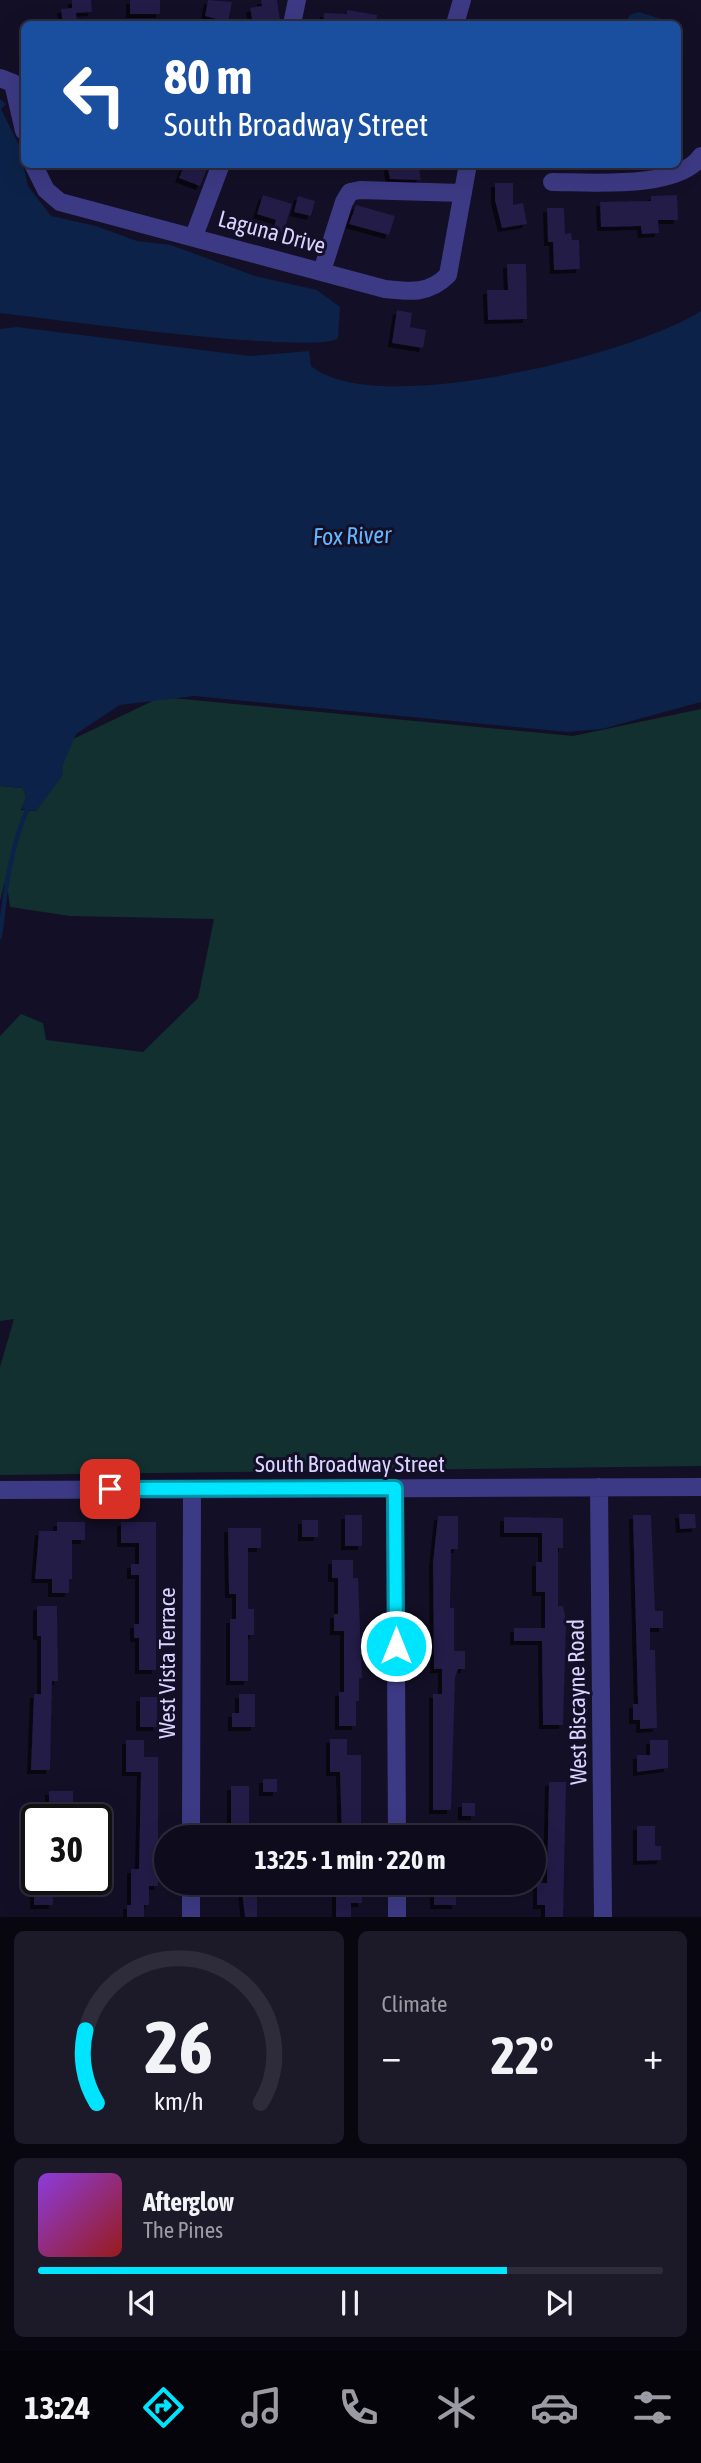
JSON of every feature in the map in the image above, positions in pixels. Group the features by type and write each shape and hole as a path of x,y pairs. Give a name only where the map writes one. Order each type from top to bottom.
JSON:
{"street":[{"path":"293,21 297,0"},
{"path":"456,21 462,0"},
{"path":"13,80 21,117"},
{"path":"552,182 642,182 666,178 701,156"},
{"name":"Laguna Drive","path":"35,168 46,190 60,202 385,289 412,293 435,287 448,275 467,168"},
{"path":"194,236 220,168"},
{"path":"322,271 344,202 351,192 360,190 461,201"},
{"name":"South Broadway Street","path":"0,1490 701,1487"},
{"path":"395,1488 397,1825"},
{"name":"West Biscayne Road","path":"599,1488 603,1917"},
{"name":"West Vista Terrace","path":"191,1825 192,1489"},
{"path":"191,1895 191,1917"},
{"path":"397,1895 397,1917"}],"green space":[{"path":"161,697 573,736 701,709 701,1466 0,1475 0,1367 14,1319 0,1321 0,1036 21,1014 43,1023 46,1040 143,1052 198,998 214,919 70,916 10,907 6,877 0,901 0,786 23,788 26,797 21,810 36,811 62,767 71,740"}],"water":[{"path":"639,12 668,21 626,21 630,15"},
{"path":"0,99 6,104 1,109 19,145 21,168 24,168 28,186 51,216 96,226 137,241 171,245 255,276 317,290 340,307 338,338 320,342 234,339 0,313"},
{"name":"Fox River","path":"701,311 701,702 602,729 567,732 194,696 120,705 76,734 62,767 63,775 36,811 21,809 26,797 23,788 0,786 0,329 17,327 250,356 309,351 311,366 343,381 390,386 445,384 565,362 668,328"}],"building":[{"path":"72,0 91,0 92,12 76,13 77,21 63,21 61,9 72,8"},
{"path":"130,0 160,0 160,14 130,14"},
{"path":"208,0 232,2 228,21 205,16"},
{"path":"261,0 277,0 280,21 252,21 250,8 262,6"},
{"path":"347,10 377,15 376,21 323,21 324,13 347,14"},
{"path":"183,168 207,168 200,186 179,178"},
{"path":"388,168 419,168 421,180 390,179"},
{"path":"495,183 513,183 513,205 523,203 527,224 502,228 495,200"},
{"path":"263,195 292,204 283,233 273,230 276,220 257,214"},
{"path":"677,195 678,220 658,220 659,233 642,234 641,226 601,227 600,202 651,201 651,196"},
{"path":"298,196 315,201 311,216 294,212"},
{"path":"356,205 395,216 389,235 349,224"},
{"path":"547,208 564,208 565,234 571,233 572,240 579,240 580,269 554,270 553,242 548,242"},
{"path":"507,264 526,264 527,319 488,320 487,290 508,290"},
{"path":"397,310 412,313 410,327 426,330 423,348 392,343"},
{"path":"679,1514 695,1514 696,1528 680,1529"},
{"path":"345,1515 362,1515 362,1546 345,1546"},
{"path":"633,1515 651,1515 655,1611 663,1611 663,1628 650,1628 650,1650 655,1650 657,1728 640,1729 640,1720 633,1720 633,1704 638,1704"},
{"path":"438,1516 458,1516 458,1549 451,1549 450,1608 454,1608 454,1651 465,1651 465,1669 458,1669 455,1678 451,1810 433,1810 433,1694 442,1694 442,1669 434,1669 433,1563"},
{"path":"504,1517 563,1518 563,1548 558,1548 558,1606 563,1606 566,1622 563,1725 543,1725 542,1641 514,1641 514,1628 545,1628 545,1592 536,1592 536,1562 542,1562 542,1533 504,1533"},
{"path":"302,1520 318,1520 318,1537 302,1537"},
{"path":"57,1522 85,1522 85,1540 72,1540 72,1579 69,1579 69,1593 52,1593 52,1579 35,1579 39,1531 57,1531"},
{"path":"121,1522 156,1522 156,1670 139,1670 139,1638 134,1638 134,1624 139,1624 139,1575 131,1575 131,1564 139,1564 139,1543 121,1543"},
{"path":"228,1528 261,1528 261,1548 248,1548 248,1609 254,1609 254,1635 248,1635 248,1681 230,1681 230,1619 236,1619 236,1594 229,1594"},
{"path":"332,1560 353,1560 353,1578 358,1578 362,1678 359,1678 359,1701 356,1701 356,1726 339,1726 339,1692 344,1692 344,1631 334,1631 334,1614 338,1614 338,1578 332,1578"},
{"path":"37,1606 57,1606 58,1681 52,1681 50,1770 31,1770 34,1694 41,1694 41,1636 37,1636"},
{"path":"239,1694 255,1694 255,1727 232,1727 232,1713 239,1713"},
{"path":"140,1697 157,1697 157,1727 140,1727"},
{"path":"330,1739 347,1739 347,1755 361,1755 361,1824 364,1825 342,1825 340,1772 330,1772"},
{"path":"126,1740 144,1740 144,1757 158,1757 158,1825 154,1825 154,1886 149,1886 149,1905 144,1905 144,1917 127,1917 127,1905 131,1905 131,1869 139,1869 141,1772 126,1772"},
{"path":"650,1740 668,1740 668,1768 637,1772 637,1755 650,1755"},
{"path":"263,1779 277,1779 277,1792 263,1792"},
{"path":"549,1782 566,1782 563,1917 545,1917 545,1905 537,1905 537,1895 546,1895"},
{"path":"231,1786 249,1786 249,1825 231,1825"},
{"path":"49,1791 73,1791 73,1804 49,1804"},
{"path":"462,1803 475,1803 475,1816 462,1816"},
{"path":"637,1826 655,1826 655,1846 661,1846 661,1860 637,1861"},
{"path":"34,1895 53,1895 53,1905 34,1905"},
{"path":"242,1895 257,1895 257,1917 245,1917"},
{"path":"336,1895 362,1895 362,1903 351,1903 351,1917 336,1917"},
{"path":"434,1895 456,1895 456,1905 434,1905"}],"waterway":[{"path":"0,937 13,853 29,805"}],"route":[{"path":"110,1489 395,1488 396,1646"}]}
